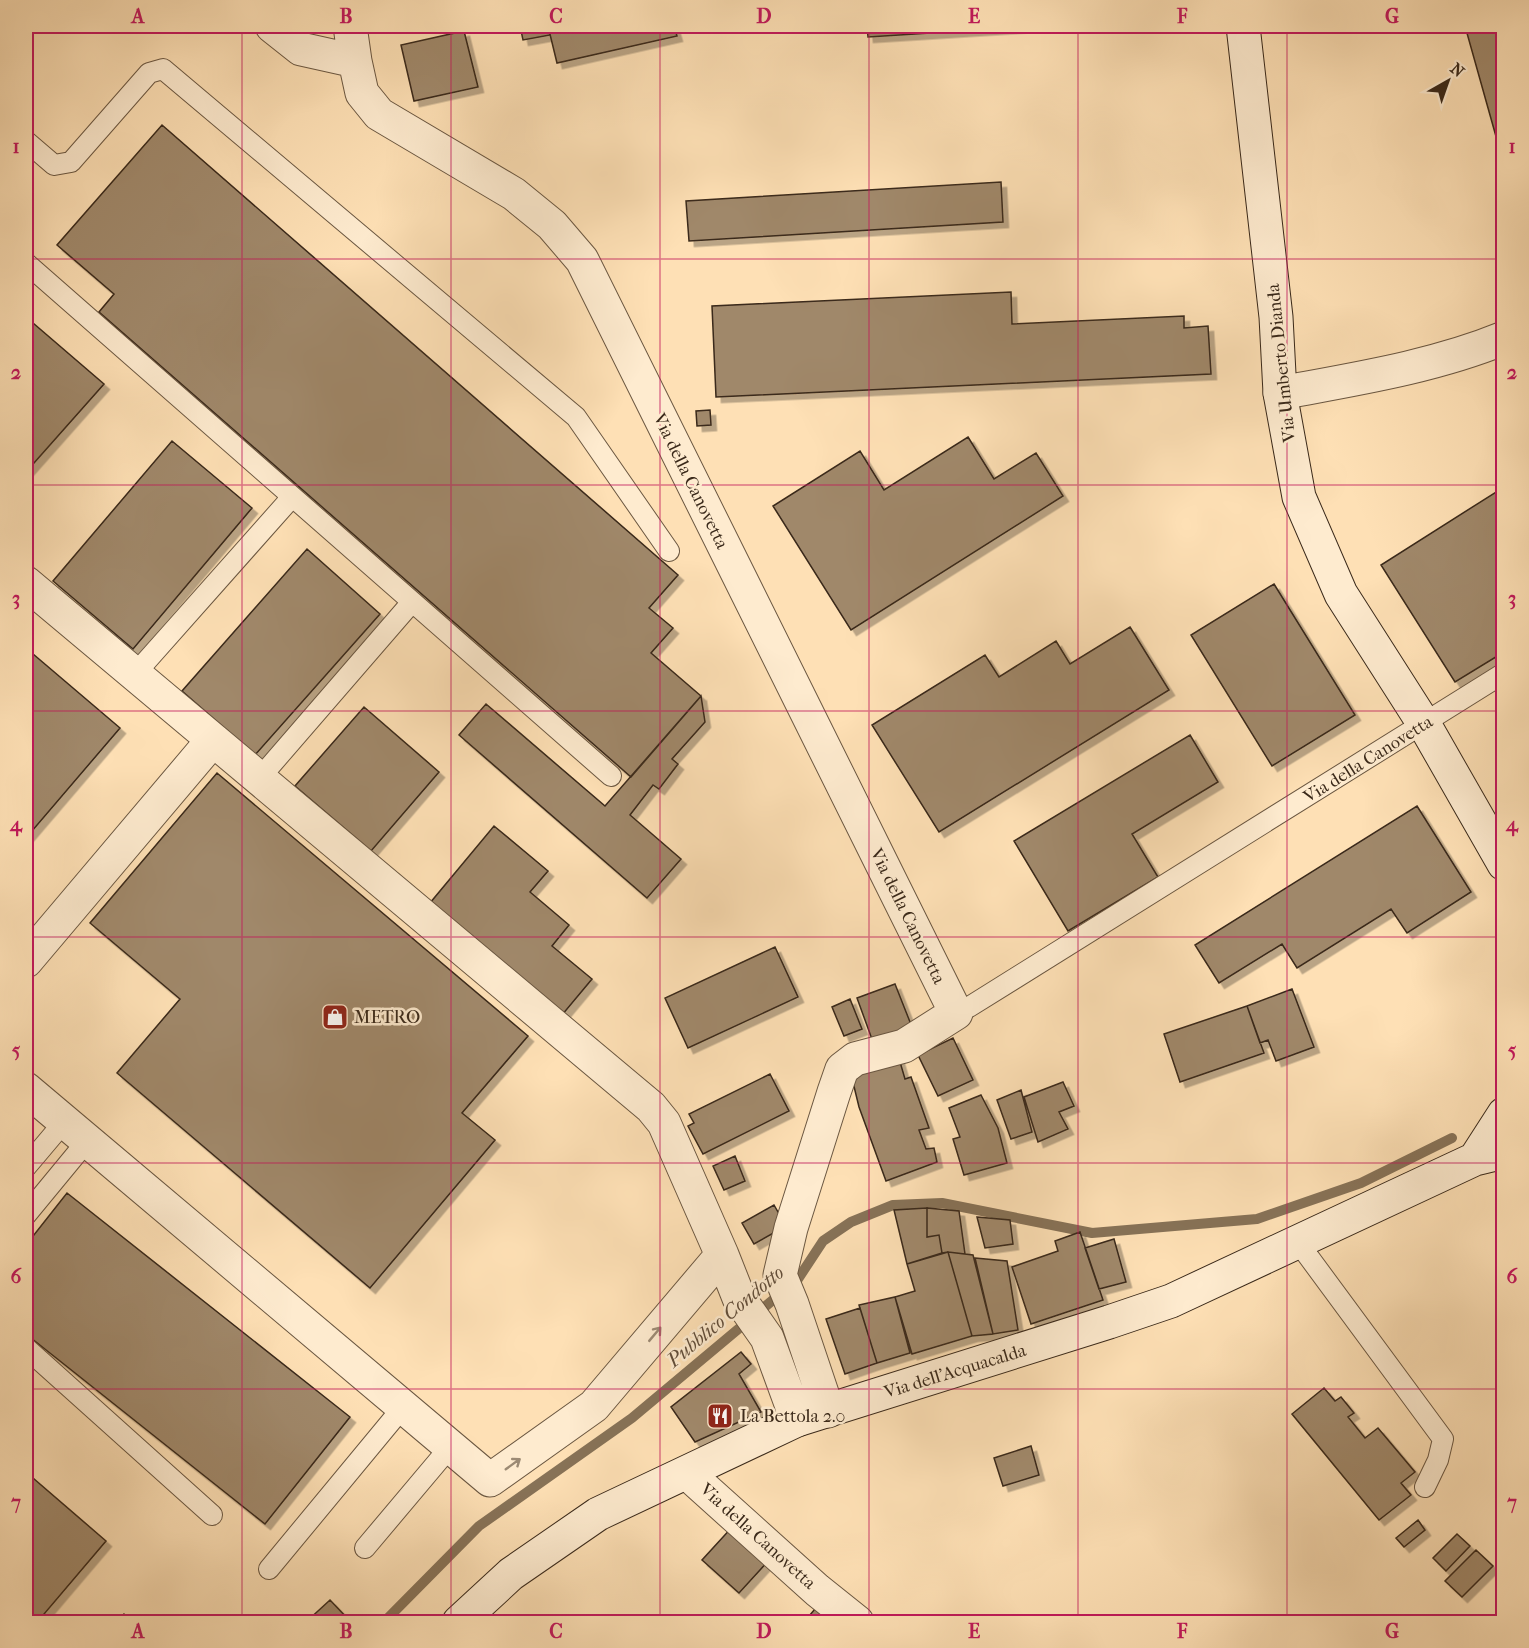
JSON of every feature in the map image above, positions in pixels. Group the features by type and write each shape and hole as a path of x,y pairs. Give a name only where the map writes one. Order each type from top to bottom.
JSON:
{"street":[{"path":"272,26 301,49 355,61"},
{"name":"Via della Canovetta","path":"350,26 362,93 379,114 514,194 552,225 582,260 956,1013 904,1046 855,1059 842,1069 791,1228 786,1290 828,1410"},
{"name":"Via Umberto Dianda","path":"1243,26 1276,317 1280,393 1299,497 1341,594 1424,724 1503,864"},
{"path":"1280,393 1390,372 1503,339"},
{"path":"26,583 258,780 651,1107 664,1123 739,1298 767,1338 797,1420"},
{"path":"26,961 212,741"},
{"path":"26,1089 490,1480 594,1406 722,1255"},
{"name":"Via dell'Acquacalda","path":"459,1623 511,1574 597,1514 797,1420 1109,1323 1171,1301 1297,1241 1489,1155 1503,1114"},
{"name":"Via della Canovetta","path":"687,1473 857,1623"}],"lane":[{"path":"26,141 54,165 71,162 149,73 163,69 576,417 669,551"},
{"path":"26,263 611,776"},
{"path":"134,675 292,497"},
{"path":"258,780 412,602"},
{"name":"Via della Canovetta","path":"956,1013 1503,674"},
{"path":"26,1167 75,1131"},
{"path":"26,1215 75,1131"},
{"path":"1297,1241 1443,1439 1438,1460 1425,1487"},
{"path":"26,1348 212,1515"},
{"path":"269,1569 403,1407"},
{"path":"365,1548 450,1447"}],"building":[{"path":"520,26 548,26 550,35 523,40"},
{"path":"548,26 674,26 677,36 557,63"},
{"path":"867,26 1042,26 868,37"},
{"path":"1465,26 1504,26 1504,141 1497,140"},
{"path":"464,31 478,87 414,101 401,45"},
{"path":"162,125 678,575 649,608 673,628 651,653 701,696 631,777 99,312 114,294 57,245"},
{"path":"1001,182 1003,222 689,241 686,201"},
{"path":"1011,292 1012,324 1184,316 1184,328 1208,326 1211,374 716,397 712,306"},
{"path":"26,317 104,384 26,472"},
{"path":"710,410 711,425 697,426 696,411"},
{"path":"968,437 994,479 1036,453 1063,496 851,630 773,506 860,451 884,490"},
{"path":"172,441 252,508 133,649 53,581"},
{"path":"1504,487 1504,652 1455,682 1381,565"},
{"path":"307,549 380,614 255,755 182,691"},
{"path":"1274,584 1355,715 1272,766 1191,635"},
{"path":"1130,627 1169,690 939,832 872,725 985,655 999,677 1056,641 1070,664"},
{"path":"26,648 120,728 26,838"},
{"path":"701,696 705,722 672,759 678,764 659,789 653,785 630,815 681,859 647,898 459,735 486,704 605,806"},
{"path":"364,707 439,772 371,851 295,786"},
{"path":"1190,735 1218,782 1132,834 1158,877 1068,931 1014,841"},
{"name":"METRO","path":"217,773 528,1036 462,1113 495,1140 370,1288 117,1073 180,999 90,923"},
{"path":"1417,806 1471,892 1407,933 1391,909 1297,968 1282,944 1219,983 1195,945"},
{"path":"494,826 548,871 530,892 569,925 552,946 592,979 562,1015 430,903"},
{"path":"775,947 798,997 688,1048 665,998"},
{"path":"895,984 912,1027 873,1042 857,998"},
{"path":"1292,989 1314,1047 1276,1061 1268,1040 1260,1043 1247,1006"},
{"path":"850,999 862,1029 844,1036 832,1007"},
{"path":"1247,1006 1264,1053 1180,1082 1164,1034"},
{"path":"953,1038 973,1080 938,1096 918,1055"},
{"path":"898,1055 905,1079 911,1077 929,1128 919,1130 926,1149 934,1148 937,1162 886,1181 859,1107 850,1070"},
{"path":"770,1074 789,1111 703,1154 688,1126 694,1123 689,1114"},
{"path":"1063,1082 1074,1106 1059,1112 1068,1129 1038,1142 1024,1097"},
{"path":"1021,1090 1032,1132 1011,1139 997,1100"},
{"path":"981,1095 998,1128 1007,1163 964,1175 953,1139 960,1137 949,1108"},
{"path":"735,1156 745,1181 724,1190 713,1166"},
{"path":"67,1193 350,1417 265,1524 26,1334 26,1245"},
{"path":"774,1205 786,1226 754,1244 742,1223"},
{"path":"927,1208 959,1211 965,1254 942,1253 939,1235 927,1237"},
{"path":"927,1208 927,1237 939,1235 942,1253 907,1264 894,1210"},
{"path":"977,1217 1010,1220 1013,1244 985,1248"},
{"path":"1080,1232 1103,1300 1031,1324 1012,1267 1058,1251 1055,1241"},
{"path":"1114,1239 1126,1282 1099,1289 1085,1248"},
{"path":"948,1252 972,1336 912,1354 895,1297 915,1291 907,1264"},
{"path":"948,1252 973,1255 993,1334 972,1336"},
{"path":"975,1258 1007,1261 1018,1330 993,1334"},
{"path":"895,1297 910,1353 877,1363 859,1305"},
{"path":"860,1308 877,1363 845,1374 826,1319"},
{"path":"741,1352 751,1364 739,1374 761,1412 695,1442 671,1407"},
{"path":"1324,1388 1335,1401 1341,1397 1354,1413 1348,1417 1365,1438 1378,1428 1415,1472 1401,1483 1411,1495 1379,1520 1292,1414"},
{"path":"1031,1446 1039,1475 1003,1486 994,1458"},
{"path":"26,1472 106,1541 39,1620 26,1608"},
{"path":"1418,1520 1425,1530 1404,1547 1396,1538"},
{"path":"734,1525 771,1558 739,1593 702,1560"},
{"path":"1457,1534 1470,1546 1446,1571 1433,1558"},
{"path":"1476,1550 1493,1566 1462,1597 1445,1581"},
{"path":"330,1600 348,1619 344,1622 306,1622"},
{"path":"820,1603 845,1622 804,1622"},
{"path":"124,1614 134,1622 116,1622"},
{"path":"670,1615 679,1622 664,1622"}],"waterway":[{"name":"Pubblico Condotto","path":"384,1622 479,1526 632,1418 798,1279 823,1241 851,1222 893,1205 942,1203 1092,1233 1257,1219 1361,1183 1452,1138"}],"place":[{"name":"METRO","path":"335,1017"},
{"name":"La Bettola 2.0","path":"720,1416"}]}
